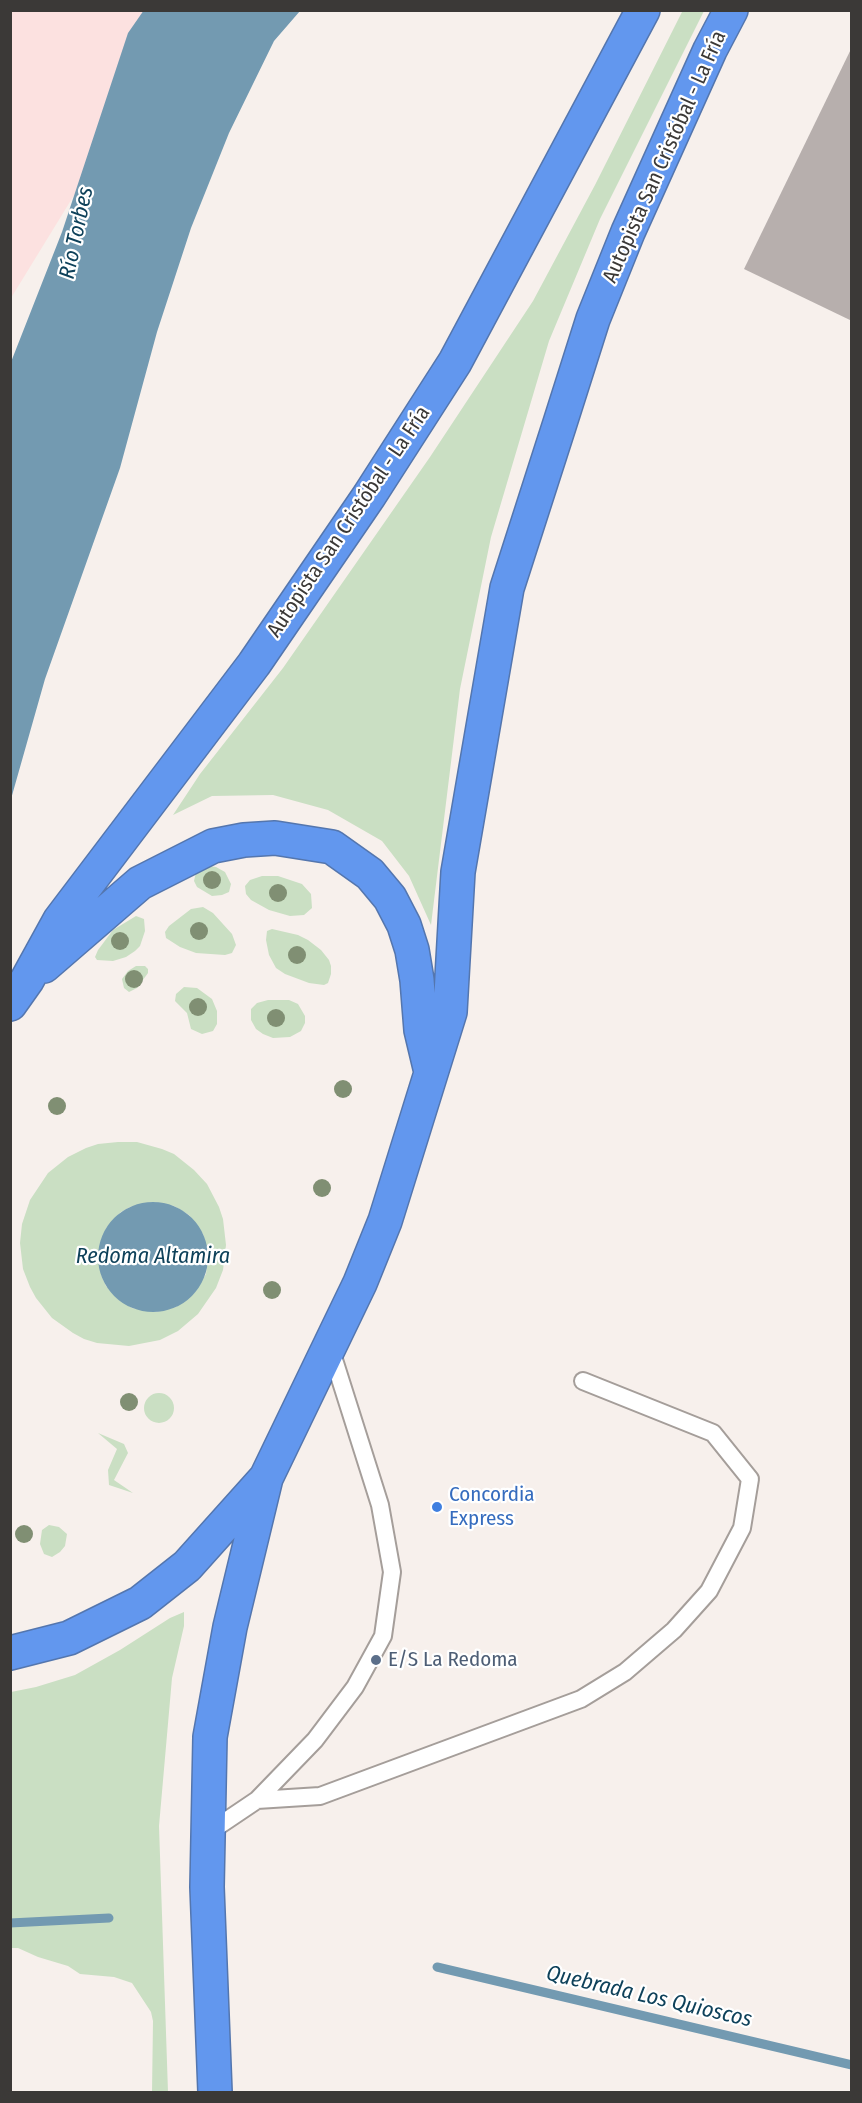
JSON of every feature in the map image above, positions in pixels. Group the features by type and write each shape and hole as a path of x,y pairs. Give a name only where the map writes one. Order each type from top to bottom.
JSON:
{"highway":[{"name":"Autopista San Cristóbal - La Fría","path":"19,992 60,920 254,664 369,496 455,362 642,10"},
{"name":"Autopista San Cristóbal - La Fría","path":"266,1478 360,1283 385,1221 450,1012 458,872 507,588 598,308 628,232 710,50 731,10"},
{"path":"19,992 140,883 213,846 244,840 275,838 332,847 370,874 390,898 404,925 412,950 421,1030 431,1073"},
{"path":"10,1653 69,1638 140,1603 187,1566 266,1478"},
{"path":"215,2092 207,1887 210,1737 230,1627 266,1478"}],"lane":[{"path":"207,1833 257,1800 315,1740 355,1687 382,1636 392,1572 381,1505 330,1346"},
{"path":"257,1800 320,1796 580,1699 625,1672 674,1630 709,1592 742,1528 750,1479 712,1433 583,1381"}],"shaded area":[{"path":"11,11 187,11 11,298"}],"green space":[{"path":"683,10 704,11 600,219 549,341 491,537 460,689 431,925 409,876 382,841 328,810 273,795 212,796 173,815 200,774 283,668 430,457 533,301 595,185"},
{"path":"208,866 225,872 231,884 229,892 212,896 197,887 194,881 196,872"},
{"path":"262,876 278,876 302,884 311,894 312,908 304,915 290,916 269,910 251,900 246,894 245,886 250,880"},
{"path":"203,907 213,913 232,934 236,945 232,953 225,955 196,953 166,938 165,932 169,926 191,909"},
{"path":"136,916 144,919 145,931 140,946 126,957 113,961 97,960 95,957 98,950 113,930"},
{"path":"272,929 298,935 321,950 331,966 328,983 324,985 309,983 276,968 269,955 266,940 267,931"},
{"path":"136,966 145,966 148,973 137,988 129,992 124,988 122,979"},
{"path":"184,987 197,988 212,999 217,1011 217,1024 213,1031 202,1034 191,1029 187,1013 175,1001 176,994"},
{"path":"268,1000 289,1000 298,1004 305,1016 305,1023 301,1031 290,1037 273,1038 256,1029 251,1020 251,1009 257,1003"},
{"path":"137,1142 174,1154 207,1184 223,1219 226,1245 223,1270 216,1288 198,1314 178,1331 160,1340 129,1346 97,1343 84,1339 52,1318 36,1298 23,1269 20,1243 22,1224 30,1200 48,1173 68,1157 98,1144","holes":["153,1202 174,1206 189,1215 203,1234 208,1254 206,1274 195,1292 176,1307 156,1312 132,1308 118,1299 106,1286 98,1260 100,1243 107,1227 121,1212 130,1207"]},
{"path":"159,1393 170,1397 174,1408 170,1419 159,1423 148,1419 144,1408 148,1397"},
{"path":"98,1433 124,1444 128,1453 114,1480 133,1493 109,1485 108,1470 117,1449"},
{"path":"49,1525 59,1527 67,1534 65,1546 52,1557 44,1554 40,1544 42,1530"},
{"path":"184,1612 184,1626 172,1678 159,1826 168,2092 152,2092 153,2021 151,2012 132,1983 114,1977 80,1974 68,1966 18,1948 11,1948 11,1692 75,1675 170,1618"}],"water":[{"name":"Río Torbes","path":"144,10 300,11 274,41 229,133 191,228 157,332 120,468 45,679 11,799 11,362 62,232 128,33"},
{"name":"Redoma Altamira","path":"153,1202 174,1206 192,1218 204,1236 208,1257 204,1278 192,1296 174,1308 153,1312 132,1308 114,1296 102,1278 98,1257 102,1236 114,1218 132,1206"}],"building":[{"path":"852,47 852,321 744,269"}],"waterway":[{"name":"Quebrada Los Quioscos","path":"10,1923 109,1918"},
{"name":"Quebrada Los Quioscos","path":"437,1967 852,2065"}],"place":[{"name":"Concordia Express","path":"437,1507"},
{"name":"E/S La Redoma","path":"376,1660"}]}
